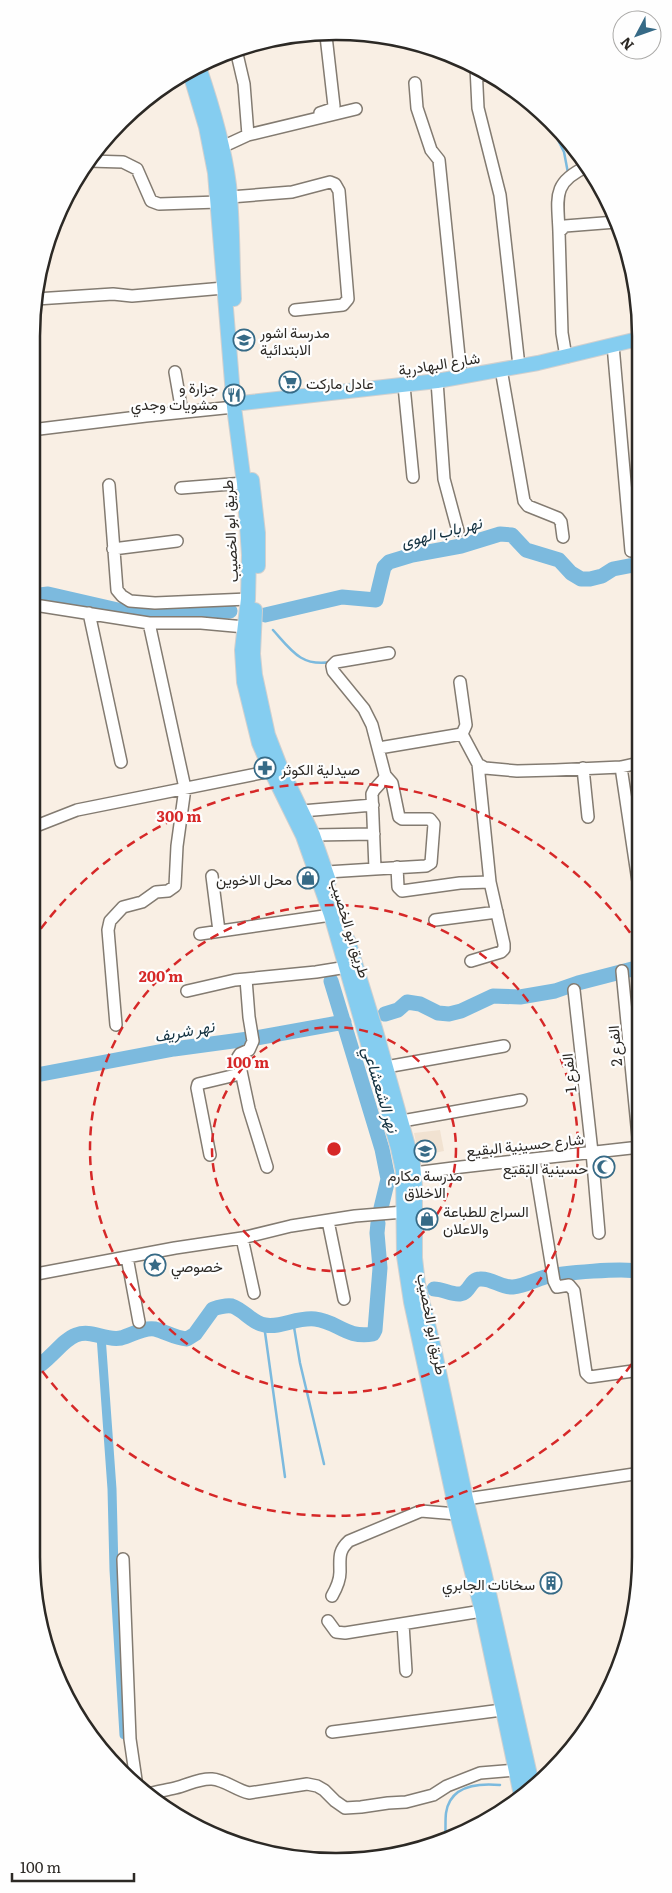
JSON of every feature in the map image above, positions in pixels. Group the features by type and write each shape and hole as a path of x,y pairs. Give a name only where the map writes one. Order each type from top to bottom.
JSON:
{"main road":[{"name":"طريق ابو الخصيب","path":"201,73 222,146 224,199 234,289 238,405 249,555 248,599 242,650 244,682 260,725 313,835 327,872 402,1121 414,1173 416,1270 426,1320 429,1355 457,1514 482,1611 520,1789"},
{"name":"طريق ابو الخصيب","path":"191,78 206,127 215,173 224,199"},
{"name":"طريق ابو الخصيب","path":"226,218 224,288 238,405 258,533 254,664 260,725 259,743 303,836 331,915 398,1148 403,1171 404,1256 411,1302 429,1355 466,1499 531,1780"},
{"name":"شارع البهادرية","path":"238,405 437,381 566,357 632,340"}],"street":[{"path":"281,127 332,109 334,106 327,40"},
{"path":"238,57 244,84 248,135"},
{"path":"477,76 478,108 500,195 519,366"},
{"path":"415,83 417,108 431,150 439,160 461,376"},
{"path":"222,146 248,135 356,109"},
{"path":"97,161 123,162 137,169 151,201 159,204 292,192 330,182 335,184 339,191 348,299 343,305 295,310"},
{"path":"566,357 562,333 558,199 561,186 572,173 580,169"},
{"path":"559,232 565,226 609,223"},
{"path":"43,299 113,294 132,296 224,288"},
{"path":"613,345 631,551"},
{"path":"501,370 524,501 528,506 558,518 561,522 563,537"},
{"path":"175,372 182,412"},
{"path":"437,381 444,479 458,532"},
{"path":"404,386 413,477"},
{"path":"40,429 238,405"},
{"path":"181,488 244,483"},
{"path":"108,486 117,590 122,596 130,601 156,603 248,599"},
{"path":"113,549 178,541"},
{"path":"40,607 149,622 201,623 245,627"},
{"path":"89,613 121,762"},
{"path":"116,1025 108,930 110,921 123,907 142,902 156,892 168,891 175,886 185,788 149,622"},
{"path":"327,872 426,866 430,863 434,824 430,819 402,820 400,817 392,783 385,775 369,716 333,671 332,666 336,662 389,653"},
{"path":"460,682 466,724 462,734 478,764 490,882 504,950 471,960"},
{"path":"379,748 462,734"},
{"path":"478,764 485,768 517,771 621,767 632,765"},
{"path":"621,767 632,841"},
{"path":"583,768 588,817"},
{"path":"40,824 77,810 271,771"},
{"path":"375,869 374,790 384,779 385,775"},
{"path":"302,811 373,805"},
{"path":"313,835 374,834"},
{"path":"397,868 398,887 402,890 460,883 490,882"},
{"path":"212,876 219,931"},
{"path":"435,920 497,912"},
{"path":"200,934 331,915"},
{"path":"186,991 246,979 316,972 347,966"},
{"name":"الفرع 2","path":"622,971 632,1075"},
{"path":"246,979 248,1017 253,1041 249,1050 238,1057 240,1074 267,1167"},
{"name":"الفرع 1","path":"574,990 599,1233"},
{"path":"386,1067 504,1046"},
{"path":"210,1155 197,1088 198,1084 240,1074"},
{"path":"402,1121 521,1100"},
{"name":"شارع حسينية البقيع","path":"414,1173 461,1166 632,1148"},
{"path":"534,1159 553,1277 557,1287 569,1285 574,1291 586,1373 590,1377 632,1371"},
{"path":"40,1273 242,1238 291,1226 404,1212"},
{"path":"328,1221 344,1299"},
{"path":"242,1238 254,1293"},
{"path":"127,1257 140,1322"},
{"path":"466,1499 632,1474"},
{"path":"332,1596 340,1573 339,1559 341,1548 349,1541 421,1510 457,1514"},
{"path":"123,1559 130,1739 135,1774"},
{"path":"328,1621 336,1632 345,1633 482,1611"},
{"path":"403,1624 406,1671"},
{"path":"332,1732 502,1710"},
{"path":"155,1791 199,1780 213,1779 222,1781 240,1791 248,1792 307,1784 324,1790 345,1808 388,1802 406,1802 433,1795 446,1786 480,1773 515,1770"}],"shaded area":[{"path":"440,1130 444,1151 419,1156 414,1133"}],"waterway":[{"path":"558,140 564,152 567,174"},
{"name":"نهر باب الهوى","path":"265,615 342,597 376,600 384,567 389,562 412,555 461,546 500,534 512,535 526,550 559,560 571,573 581,579 602,576 613,569 632,565"},
{"path":"40,595 48,594 144,616 230,611"},
{"path":"273,630 291,650 304,659 312,662 331,662"},
{"path":"385,1014 398,1010 407,1002 420,1004 438,1013 449,1014 461,1011 493,996 520,997 555,991 632,969"},
{"name":"نهر الشعشاعي","path":"331,981 382,1149 388,1179 381,1208"},
{"name":"نهر شريف","path":"40,1074 174,1049 256,1038 344,1022"},
{"name":"نهر الشعشاعي","path":"40,1365 65,1342 76,1335 87,1333 109,1338 121,1338 142,1330 155,1329 187,1339 195,1334 213,1309 225,1306 232,1306 256,1322 265,1325 271,1326 315,1319 323,1320 356,1334 373,1334 375,1330 380,1268 378,1223"},
{"path":"434,1289 460,1294 466,1291 474,1281 480,1279 513,1287 545,1277 564,1274 608,1270 632,1271"},
{"path":"293,1321 300,1363 324,1464"},
{"path":"264,1325 285,1477"},
{"path":"101,1336 112,1489 114,1570 124,1735"},
{"path":"445,1831 446,1813 449,1804 459,1791 474,1786 500,1785"}],"place":[{"name":"مدرسة اشور الابتدائية","path":"244,340"},
{"name":"عادل ماركت","path":"290,382"},
{"name":"جزارة و مشويات وجدي","path":"234,395"},
{"name":"صيدلية الكوثر","path":"265,768"},
{"name":"محل الاخوين","path":"308,878"},
{"name":"مدرسة مكارم الاخلاق","path":"425,1151"},
{"name":"حسينية البقيع","path":"604,1167"},
{"name":"السراج للطباعة والاعلان","path":"427,1219"},
{"name":"خصوصي","path":"155,1265"},
{"name":"سخانات الجابري","path":"551,1583"}]}
